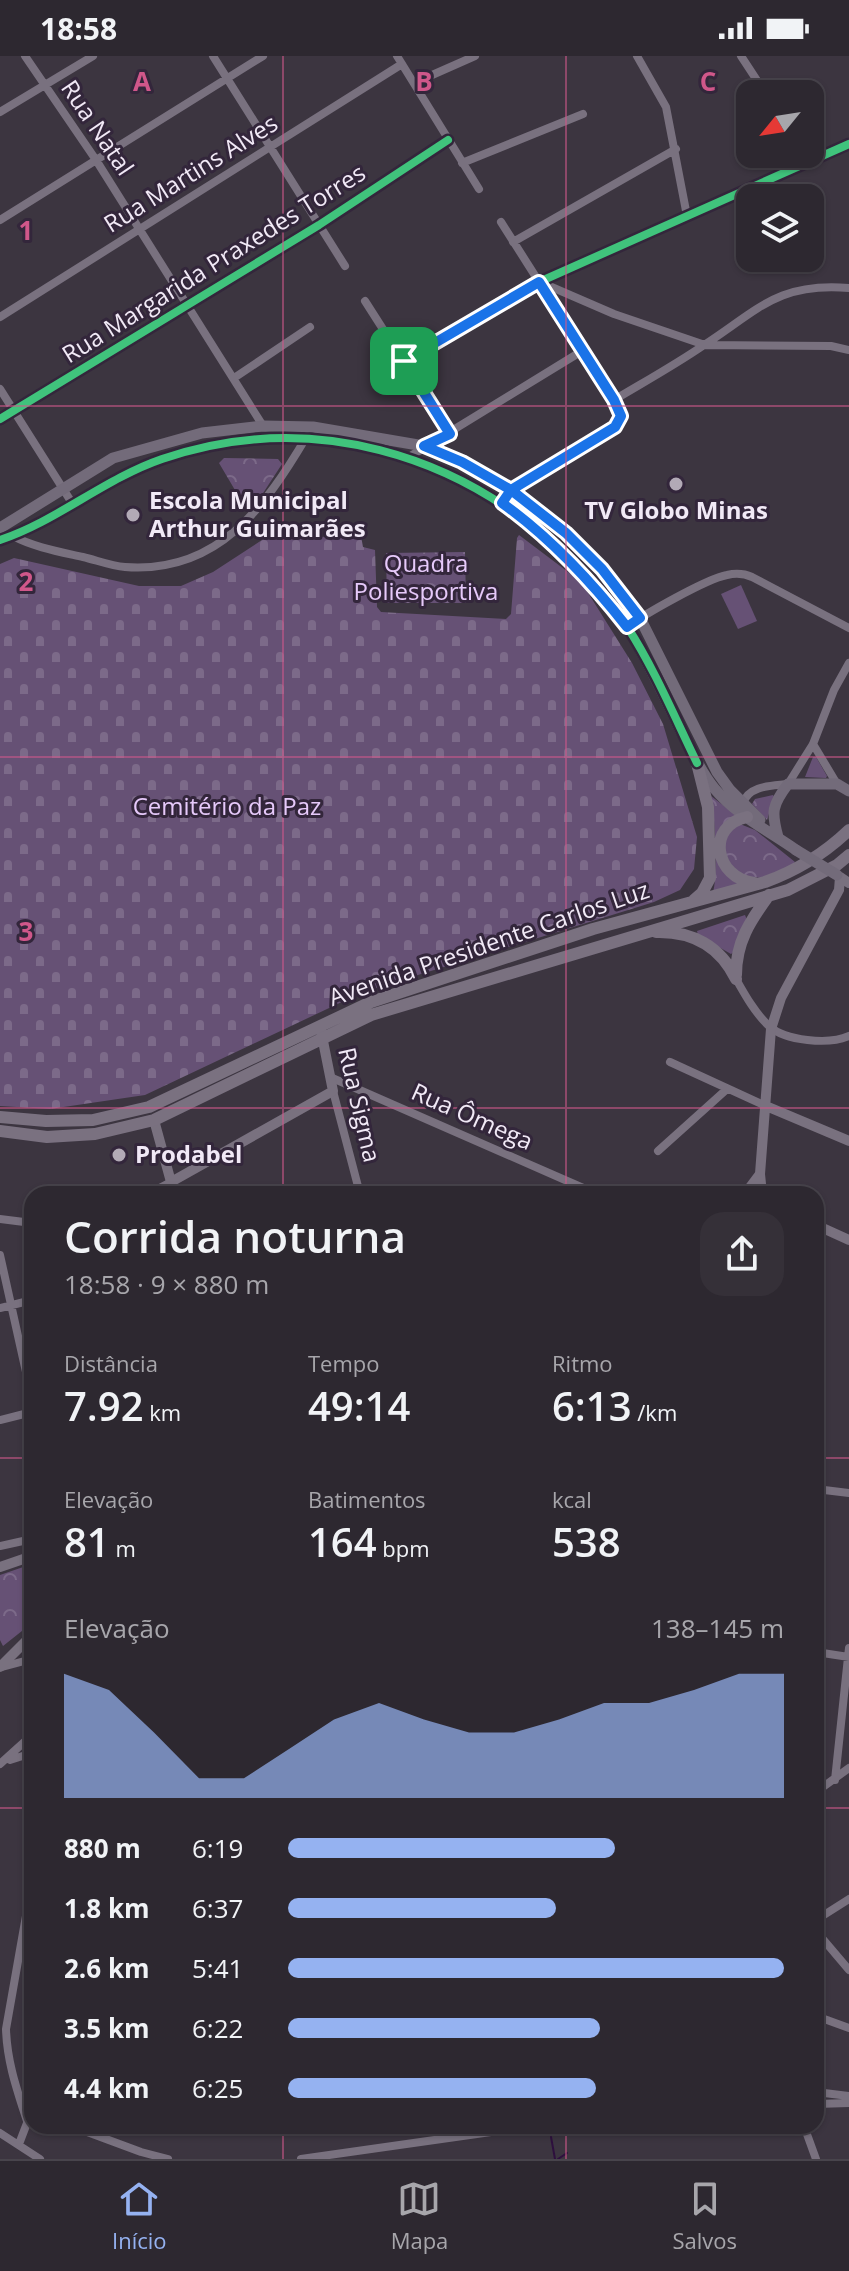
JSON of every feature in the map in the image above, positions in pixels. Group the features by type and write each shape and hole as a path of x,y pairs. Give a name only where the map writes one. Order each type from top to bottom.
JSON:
{"main road":[{"path":"0,528 113,458 202,433 263,426 313,427 424,446 462,462 511,490 566,533 602,569 640,618 717,772 778,837"},
{"path":"202,433 205,448"},
{"path":"0,540 13,536 122,475 163,459 205,448 258,439 306,438 409,457 454,476 502,503 555,546 588,578 627,627 713,788 747,817 843,882"},
{"path":"692,901 702,893 710,878 708,807 697,763"},
{"path":"778,837 773,811 788,784 837,784 849,791"},
{"path":"736,979 739,943 768,888 738,878 722,861 719,847 725,830 735,820 747,817"},
{"name":"Avenida Presidente Carlos Luz","path":"0,1117 46,1121 93,1120 149,1107 320,1031 636,933 768,888 827,851 849,830"},
{"name":"Avenida Presidente Carlos Luz","path":"0,1131 47,1137 95,1134 154,1120 386,997 593,929 692,901 808,881 849,855"},
{"path":"636,933 667,932 691,936 717,952 736,979"}],"street":[{"name":"Rua Natal","path":"25,56 96,160 263,426"},
{"path":"0,112 93,56"},
{"path":"213,56 345,266"},
{"path":"0,220 263,56"},
{"path":"414,83 475,56"},
{"path":"637,56 663,98 676,149 687,216"},
{"path":"741,56 757,80"},
{"path":"399,60 479,189"},
{"name":"Rua Martins Alves","path":"0,317 270,149 399,60"},
{"path":"462,163 583,114"},
{"name":"Rua Margarida Praxedes Torres","path":"0,419 319,225 448,140"},
{"path":"824,156 849,144"},
{"path":"513,242 676,149"},
{"path":"404,361 539,282 799,168"},
{"path":"501,222 614,400 621,416 615,427 511,490 502,503"},
{"path":"539,282 614,314 705,345 831,346 849,350"},
{"path":"614,400 705,345 762,303 782,295 825,286 849,288"},
{"path":"365,301 450,434"},
{"path":"234,378 310,327"},
{"path":"409,457 582,351"},
{"path":"0,389 72,503"},
{"path":"13,536 124,567 164,565 213,549 247,521 274,489 313,427"},
{"path":"627,627 722,576 738,573 752,577 849,628"},
{"path":"743,803 750,791 788,784 813,744 834,690 849,663"},
{"path":"813,744 837,784"},
{"path":"761,1186 771,1029 781,998 843,882"},
{"path":"736,979 771,1029 820,1042 849,1036"},
{"name":"Rua Sigma","path":"320,1031 358,1186"},
{"path":"673,1064 849,1141"},
{"name":"Rua Ômega","path":"330,1077 571,1186"},
{"path":"658,1151 727,1089"},
{"path":"163,1186 333,1091"},
{"path":"154,1120 172,1186"},
{"path":"753,1186 760,1174"},
{"path":"0,1219 24,1222"},
{"path":"824,1229 849,1240"},
{"path":"0,1255 24,1361"},
{"path":"0,1308 24,1302"},
{"path":"0,1420 24,1414"},
{"path":"824,1490 849,1493"},
{"path":"0,1546 24,1541"},
{"path":"0,1567 24,1559"},
{"path":"0,1667 24,1643"},
{"path":"824,1652 849,1654 835,1780"},
{"path":"0,1667 24,1661"},
{"path":"3,1763 24,1743"},
{"path":"3,1763 24,1756"},
{"path":"824,1787 849,1768"},
{"path":"824,1915 849,1899"},
{"path":"24,1927 6,2029 12,2075 24,2107"},
{"path":"824,1940 849,1970"},
{"path":"824,2019 849,2028"},
{"path":"824,2093 849,2096"},
{"path":"824,2104 849,2103"},
{"path":"19,2144 24,2132"},
{"path":"0,2133 40,2159"},
{"path":"96,2134 168,2159"},
{"path":"301,2159 465,2134"},
{"path":"807,2134 816,2159"}],"green space":[{"path":"224,458 278,459 282,464 254,507 245,507 219,463"},
{"name":"Cemitério da Paz","path":"519,535 585,588 632,663 663,724 697,837 694,869 680,890 654,902 363,992 145,1095 50,1109 0,1106 0,564 14,558 139,586 181,586 213,572 265,538 361,536 363,547 375,550 377,607 381,612 506,619 511,614"},
{"name":"Quadra Poliesportiva","path":"465,552 466,603 387,603 386,553"},
{"path":"741,585 757,621 738,629 721,594"},
{"path":"813,757 816,757 826,778 805,777"},
{"path":"773,795 767,820 752,804 755,799"},
{"path":"711,796 736,815 719,829 718,854 724,872 738,884 713,892 715,845"},
{"path":"740,824 755,830 795,862 761,878 742,876 731,865 725,849 731,828"},
{"path":"745,915 747,920 731,954 698,935 697,931"},
{"path":"24,1567 24,1629 3,1646 0,1640 0,1575"}],"waterway":[{"path":"551,2137 555,2159"},
{"path":"558,2159 567,2153"}],"cycle path":[{"path":"0,419 319,225 448,140"},
{"path":"404,361 539,282 849,144"},
{"path":"0,540 41,522 141,467 217,445 272,438 327,440 380,450 431,467 480,491 526,522 569,559 593,583 628,628 656,677 697,763"}],"place":[{"name":"TV Globo Minas","path":"676,484"},
{"name":"Escola Municipal Arthur Guimarães","path":"133,515"},
{"name":"Prodabel","path":"119,1155"}],"route":[{"path":"404,361 450,434 424,446 462,462 511,490 502,503 523,518 588,578 627,627 640,618 602,569 566,533 511,490 615,427 621,416 539,282 404,361"}]}
